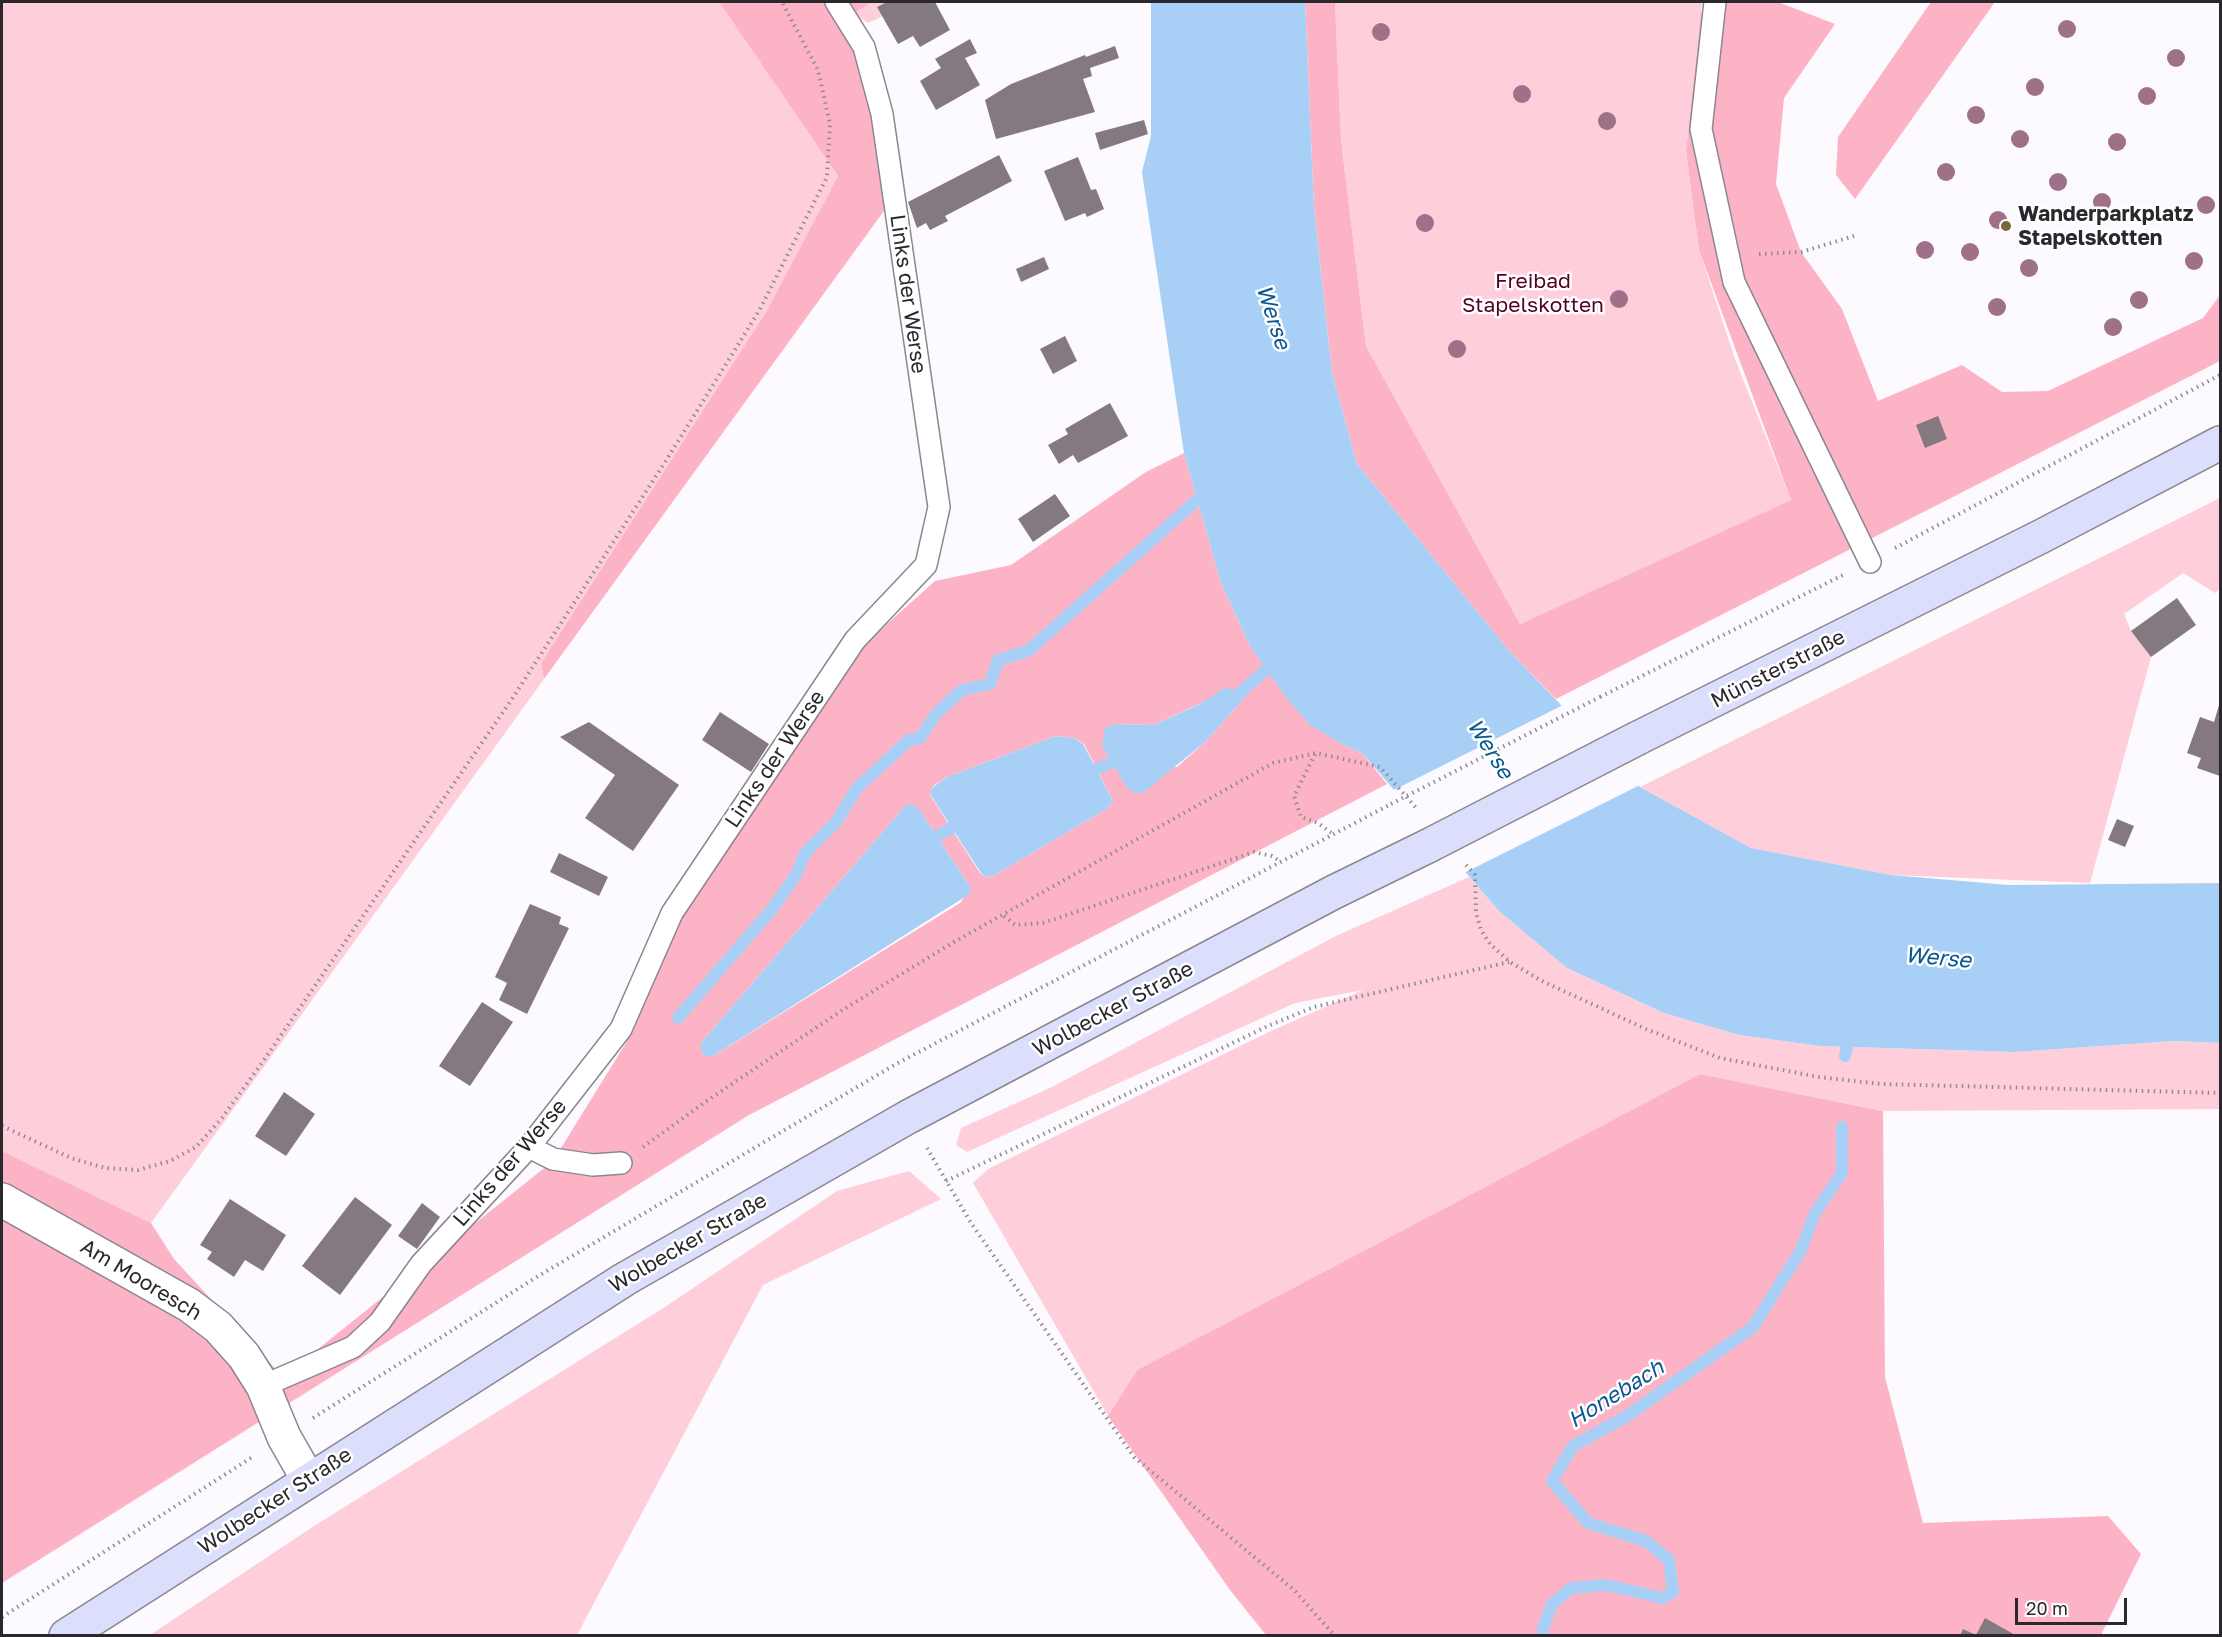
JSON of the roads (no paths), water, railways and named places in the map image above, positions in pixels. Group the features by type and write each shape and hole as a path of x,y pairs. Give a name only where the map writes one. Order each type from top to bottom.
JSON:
{"main road":[{"name":"Münsterstraße","path":"1334,892 2043,536 2220,443"},
{"name":"Wolbecker Straße","path":"66,1635 625,1279 908,1117 1334,892"}],"street":[{"name":"Am Mooresch","path":"2,1200 189,1305 218,1327 244,1356 263,1386 284,1437 308,1479"}],"lane":[{"name":"Links der Werse","path":"263,1386 352,1347 380,1322 421,1264 529,1147 621,1029 672,913 855,640 926,565 939,507 882,114 864,47 836,2"},
{"path":"1715,2 1701,129 1734,282 1870,562"},
{"path":"529,1147 553,1159 593,1165 621,1163"}],"water":[{"name":"Werse","path":"1151,2 1305,2 1314,208 1332,373 1357,464 1510,652 1640,787 1751,848 1891,875 2009,885 2220,883 2220,1043 2174,1041 2015,1052 1820,1046 1739,1035 1664,1013 1567,968 1499,911 1363,754 1310,725 1287,699 1250,646 1221,583 1184,453 1142,172 1151,136"},
{"path":"1226,687 1240,693 1241,702 1205,742 1143,793 1135,793 1127,788 1102,745 1105,728 1114,724 1154,725 1198,705"},
{"path":"1056,736 1074,738 1083,744 1113,801 1108,808 993,876 986,877 981,873 930,794 933,787 947,777"},
{"path":"912,804 919,809 971,888 968,895 713,1056 706,1056 701,1052 701,1043 905,806"}],"waterway":[{"path":"678,1018 772,909 796,875 805,853 836,822 857,788 909,740 920,738 936,714 962,690 990,684 998,660 1028,651 1197,500"},
{"path":"1228,700 1240,693 1267,669"},
{"path":"1084,775 1125,756"},
{"path":"937,836 964,821"},
{"name":"Honebach","path":"1845,1056 1850,1031"},
{"name":"Honebach","path":"1543,1636 1543,1628 1552,1604 1571,1588 1607,1585 1662,1598 1673,1592 1669,1560 1646,1541 1588,1523 1552,1481 1573,1446 1627,1416 1753,1327 1801,1250 1815,1213 1842,1173 1842,1127"}],"place":[{"name":"Wanderparkplatz Stapelskotten","path":"2006,226"}],"park label":[{"name":"Freibad Stapelskotten","path":"1533,293"}]}
